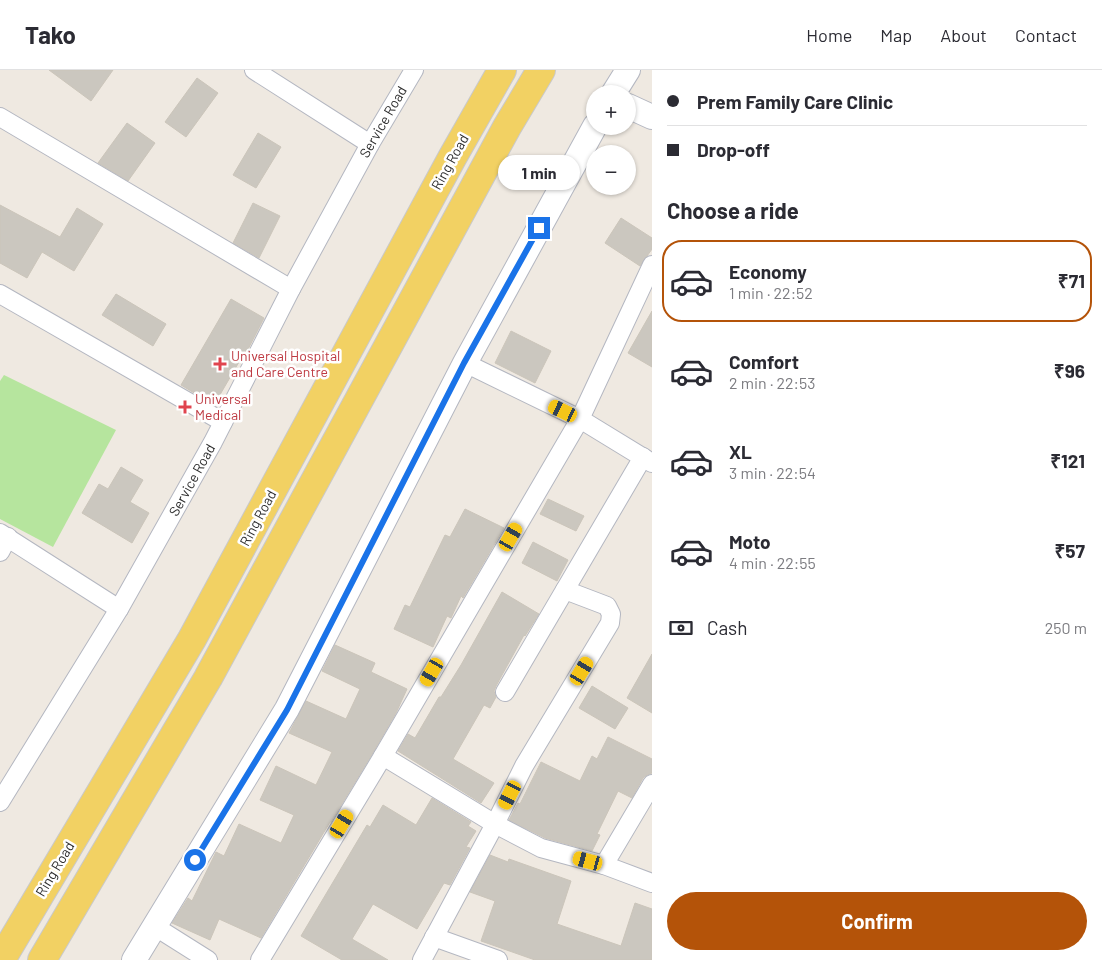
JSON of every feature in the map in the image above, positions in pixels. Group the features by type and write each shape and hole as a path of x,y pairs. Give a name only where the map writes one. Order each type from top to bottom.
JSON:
{"main road":[{"name":"Ring Road","path":"1,960 192,639 452,158 502,70"},
{"path":"42,960 208,678 507,127 541,70"}],"street":[{"path":"254,70 370,144"},
{"name":"Service Road","path":"0,802 119,609 224,422 291,289 370,144 414,70"},
{"path":"619,85 628,70"},
{"path":"636,110 652,117"},
{"path":"0,117 291,289"},
{"path":"134,960 287,710 464,363 590,135"},
{"path":"260,960 580,419 652,265"},
{"path":"0,294 224,422"},
{"path":"464,363 580,419 648,460 565,590 505,692"},
{"path":"3,541 119,609"},
{"path":"422,960 524,766 610,623 611,614 607,606 565,590"},
{"path":"382,756 495,824 541,848 604,865 652,883"},
{"path":"604,865 652,784"},
{"path":"154,926 208,960"},
{"path":"434,937 498,960"}],"green space":[{"path":"4,375 116,430 53,547 0,519 0,381"}],"building":[{"path":"49,70 113,70 91,101"},
{"path":"197,78 218,93 186,137 165,122"},
{"path":"127,123 155,143 128,181 98,163"},
{"path":"258,133 281,147 256,188 233,175"},
{"path":"253,203 280,216 259,258 233,243"},
{"path":"0,205 60,237 77,208 103,224 74,271 42,252 27,278 0,263"},
{"path":"621,218 652,238 652,249 640,266 605,243"},
{"path":"116,294 166,324 153,346 102,315"},
{"path":"231,299 264,318 241,363 239,362 214,405 181,385"},
{"path":"652,311 652,367 628,353"},
{"path":"511,331 551,351 535,383 495,363"},
{"path":"121,467 143,480 130,502 149,513 132,543 82,513 99,484 108,489"},
{"path":"548,499 584,516 576,531 540,514"},
{"path":"465,509 504,528 463,598 461,596 451,618 447,616 433,647 394,629 405,605 410,607 445,535 450,537"},
{"path":"533,542 568,560 557,581 522,563"},
{"path":"502,592 539,614 524,635 496,686 494,691 496,697 490,708 484,705 453,759 494,783 481,803 398,751 408,734 415,738 439,697 441,697 461,665"},
{"path":"335,645 375,663 371,672 407,689 396,713 374,751 261,938 219,919 210,940 172,923 188,898 192,901 216,852 224,856 239,824 281,843 294,815 260,800 276,766 316,785 332,752 289,733 306,701 346,719 360,689 322,671"},
{"path":"652,654 652,713 627,698"},
{"path":"592,686 628,708 615,729 579,708"},
{"path":"608,737 652,759 652,773 643,778 632,798 618,791 597,834 600,835 592,851 545,838 509,820 518,803 520,804 541,762 580,781 592,756 597,759"},
{"path":"432,798 471,822 468,826 476,831 466,847 470,848 450,885 444,883 417,929 373,904 352,939 388,960 342,960 301,936 367,825 370,827 383,805 416,825"},
{"path":"490,855 508,862 509,859 571,881 557,924 621,946 635,903 652,909 652,960 535,960 481,941 495,901 470,892"}],"place":[{"name":"Universal Hospital and Care Centre","path":"220,364"},
{"name":"Universal Medical","path":"185,407"}],"route":[{"path":"195,860 287,710 464,363 539,228"}]}
